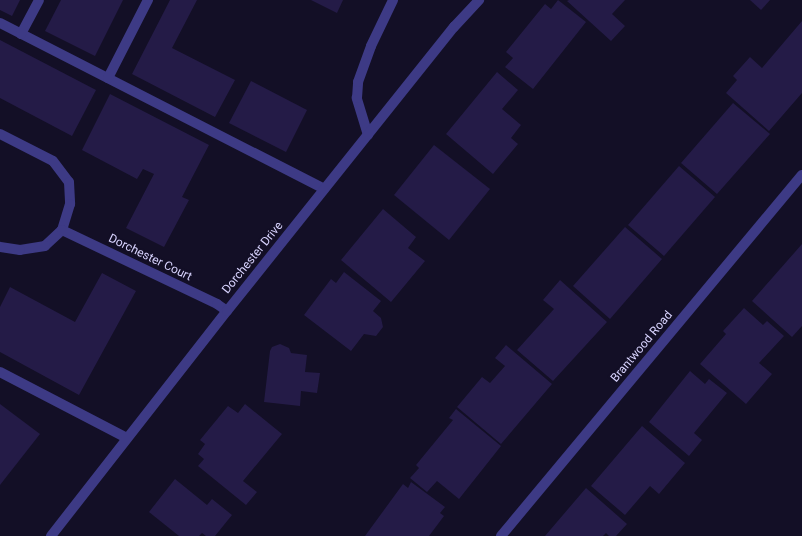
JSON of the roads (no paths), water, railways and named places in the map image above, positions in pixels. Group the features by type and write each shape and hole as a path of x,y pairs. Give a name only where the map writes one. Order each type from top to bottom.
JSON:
{"street":[{"path":"21,34 39,0"},
{"path":"108,78 148,0"},
{"path":"368,135 356,98 358,82 371,46 393,0"},
{"name":"Dorchester Drive","path":"51,536 324,189 454,27 479,0"},
{"path":"0,23 324,189"},
{"path":"0,134 53,161 69,182 70,204 62,230 44,246 20,250 0,247"},
{"name":"Brantwood Road","path":"501,536 802,175"},
{"name":"Dorchester Court","path":"62,230 217,304 227,311"},
{"path":"0,372 127,438"}]}
